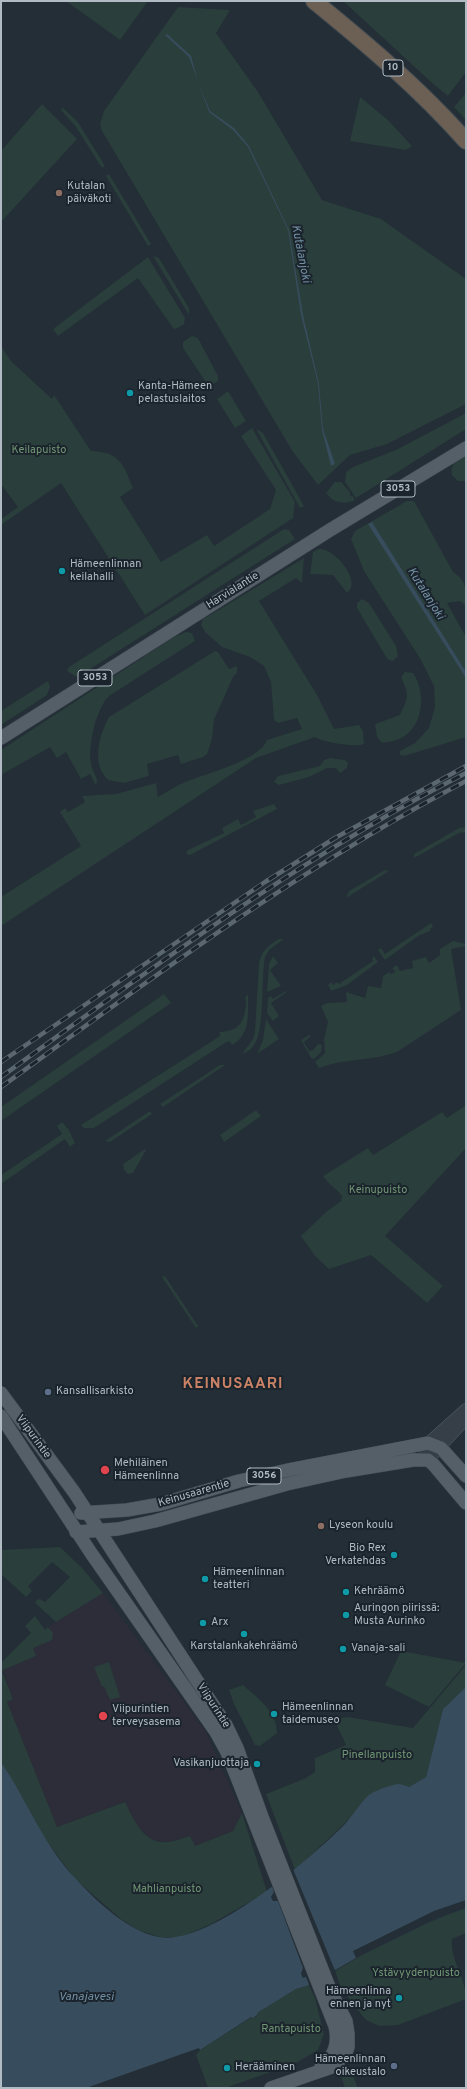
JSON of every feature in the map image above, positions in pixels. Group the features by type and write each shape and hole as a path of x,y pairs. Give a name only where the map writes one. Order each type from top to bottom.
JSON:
{"highway":[{"name":"10","path":"314,1 376,51 440,112 466,141"}],"main road":[{"name":"Harvialantie","path":"1,738 323,534 466,448"},
{"name":"Viipurintie","path":"1,1393 87,1513 226,1725 237,1748 262,1817 275,1861"},
{"name":"Viipurintie","path":"1,1416 76,1532 216,1732 227,1752 275,1861 327,1994 337,2036 335,2050 327,2062 305,2077"},
{"name":"Keinusaarentie","path":"65,1514 127,1510 161,1504 239,1481 428,1443"},
{"path":"428,1443 440,1448 466,1476"},
{"name":"Keinusaarentie","path":"98,1530 118,1529 155,1521 287,1484 346,1471 413,1460 428,1460"},
{"path":"428,1460 442,1473 466,1503"},
{"name":"3056","path":"76,1532 98,1530"},
{"name":"Viipurintie","path":"305,2077 332,2067 345,2055 348,2047 346,2021 327,1994"},
{"path":"271,2088 305,2077"}],"street":[{"path":"466,1409 428,1443 425,1450 428,1460 466,1419"}],"shaded area":[{"name":"Viipurintien terveysasema","path":"103,1593 205,1730 242,1813 233,1831 195,1846 190,1836 168,1842 153,1840 138,1828 124,1802 57,1827 7,1702 13,1699 3,1670 36,1656 33,1648 53,1633 48,1627"}],"green space":[{"path":"66,1 148,1 120,40"},
{"path":"343,1 466,1 466,72 448,96"},
{"path":"178,7 230,10 216,33 258,92 322,200 381,219 466,279 466,404 387,444 350,455 318,485 293,452 102,131 100,124 104,111"},
{"path":"466,93 466,120 454,107"},
{"path":"360,97 388,120 412,146 406,150 350,141"},
{"path":"42,104 77,139 1,222 1,151"},
{"path":"62,107 78,122 105,166 102,168 76,127 61,110"},
{"path":"109,174 151,244 148,246 106,176"},
{"path":"153,256 159,258 189,308 189,315"},
{"path":"148,257 185,318 184,324 176,329 173,328 138,278 58,336 53,329"},
{"path":"192,336 199,340 218,376 218,381 211,385 207,384 183,348 183,342"},
{"name":"Keilapuisto","path":"1,346 11,361 52,399 54,395 91,451 108,454 119,461 123,466 133,488 120,497 161,562 207,535 214,546 270,509 276,490 241,436 252,428 295,502 293,518 145,615 61,483 1,525 1,519 18,507 1,484"},
{"path":"228,391 246,421 235,428 217,399"},
{"path":"466,413 466,429 356,498 345,482 346,472 353,467 398,449"},
{"path":"256,429 263,433 304,506 300,508"},
{"path":"466,455 466,481 458,481 452,475 452,468 457,461"},
{"path":"335,482 341,482 350,492 350,497 352,495 355,500 343,503 332,499 326,493"},
{"path":"407,501 414,501 453,572 458,575 465,586 466,606 460,601 447,603 466,637 466,737 404,756 400,755 400,751 415,743 429,728 435,707 434,686 421,660 364,571 351,539 355,531"},
{"path":"284,529 289,530 295,539 79,676 75,676 67,671 69,667"},
{"path":"319,549 325,550 332,554 345,566 352,581 351,588 347,593 333,575 310,574 313,552"},
{"path":"304,558 302,583 296,578 259,601 317,695 334,729 359,725 363,731 364,744 339,744 324,741 315,737 256,758 1,926 1,897 81,846 60,812 65,808 68,812 85,802 82,796 116,794 156,783 158,797 174,787 231,766 243,760 254,754 267,740 302,729 297,718 278,723 274,720 271,682 264,666 250,657 222,647 205,632 201,625 203,619"},
{"path":"362,599 369,603 396,646 398,656 393,661 386,657 357,608 357,603"},
{"path":"186,632 192,633 195,641 109,696 104,702 100,709 94,728 90,755 91,766 97,783 95,784 90,774 81,779 66,752 57,758 50,747 1,775 1,750 174,637"},
{"path":"215,651 218,652 229,669 237,666 237,673 233,677 214,720 212,739 207,754 203,757 181,764 178,755 147,764 149,776 124,783 108,780 100,766 98,749 102,732 109,717"},
{"path":"405,672 413,673 420,689 421,707 419,716 410,732 396,740 382,743 377,737 375,724 400,715 407,696 407,692 401,677"},
{"path":"48,681 50,687 47,695 1,725 1,711"},
{"path":"330,758 345,760 348,763 347,768 340,773 336,768 327,768 309,777 279,785 274,782 278,776 320,766 324,760"},
{"path":"274,804 277,809 192,854 189,855 186,853 188,850 224,833 222,828 238,819 241,825 256,817 253,811"},
{"path":"466,827 466,832 459,833 414,858 414,854 459,828"},
{"path":"385,870 389,871 346,898 349,891"},
{"path":"431,923 433,927 430,931 418,936 385,960 378,950 381,948 385,954"},
{"path":"279,939 284,939 269,950 265,957 260,1028 257,1038 252,1048 242,1054 253,1039 255,1032 260,958 266,948"},
{"path":"453,941 466,944 466,946 451,949 461,1010 397,1052 319,1068 315,1062 325,1053 324,1039 328,1022 321,1006 327,1003 347,1002 346,992 365,998 368,986 381,988 383,976 389,972 391,974 395,972 392,968 397,965 400,971 413,968 412,961 426,957 429,963 440,955 440,949"},
{"path":"273,956 278,963 270,970 281,986 267,992 269,964"},
{"path":"374,956 378,962 347,985 331,991 328,985 331,982 333,985 337,982 339,984 373,961 372,958"},
{"path":"286,991 287,992 271,1003 279,1016 273,1021 267,1013 268,998 271,996 273,999"},
{"path":"164,994 171,1003 1,1121 1,1107"},
{"path":"248,994 247,1023 243,1035 238,1041 232,1045 229,1041 225,1043 94,1128 84,1128 81,1125 220,1036 219,1032 229,1031 237,1027 244,1016 246,1004 245,998"},
{"path":"266,1019 279,1039 257,1054 263,1040"},
{"path":"309,1035 311,1036 304,1042 309,1051 313,1050 318,1044 322,1045 321,1052 314,1059 311,1058 301,1040"},
{"path":"220,1065 225,1065 163,1107 160,1104"},
{"name":"Keinupuisto","path":"466,1105 466,1148 385,1236 443,1286 427,1303 371,1255 329,1269 315,1256 301,1236 326,1212 341,1201 342,1196 323,1176 368,1148 373,1155 442,1112 447,1118"},
{"path":"256,1110 261,1116 224,1142 220,1135"},
{"path":"150,1111 152,1114 110,1142 105,1141"},
{"path":"62,1122 69,1130 75,1143 70,1147 65,1139 1,1184 1,1175 62,1134 57,1126"},
{"path":"145,1149 146,1150 133,1173 128,1174 124,1170 123,1164"},
{"path":"165,1276 198,1326 196,1328 162,1277"},
{"path":"60,1547 83,1569 103,1593 56,1622 35,1603 40,1599 45,1602 70,1577 52,1562 28,1586 32,1591 26,1597 1,1574 1,1550"},
{"name":"Mahlianpuisto","path":"35,1616 45,1630 48,1627 53,1633 52,1640 33,1648 36,1656 3,1670 2,1672 13,1699 7,1702 57,1827 125,1802 136,1823 152,1840 168,1842 190,1836 195,1846 233,1831 242,1813 267,1892 211,1924 181,1937 160,1937 138,1930 121,1919 75,1879 42,1835 1,1762 1,1663 31,1633 25,1626"},
{"path":"401,1651 466,1663 429,1707 385,1685"},
{"path":"109,1662 120,1697 110,1700 104,1686 102,1687 94,1667"},
{"name":"Pinellanpuisto","path":"466,1665 466,1687 443,1709 426,1777 409,1787 371,1794 344,1824 295,1870 266,1794 304,1779 315,1772 315,1758 346,1745 334,1719 348,1717 413,1728"},
{"path":"243,1685 266,1706 274,1719 276,1726 277,1733 260,1746 255,1745 234,1704 229,1690"},
{"name":"Ystävyydenpuisto","path":"466,1908 466,1933 452,1939 452,1947 453,1954 464,1984 466,1999 398,2025 379,2026 366,2020 341,1988 335,1971 399,1936"},
{"name":"Rantapuisto","path":"309,1985 315,1998 324,2034 318,2050 296,2063 225,2088 208,2088 196,2055 200,2050 252,2017 257,2016 256,2013 296,1989"},
{"path":"351,2071 358,2088 345,2088 341,2076"}],"water":[{"path":"167,34 191,56 198,81 189,57 165,35"},
{"path":"199,84 210,111 234,128 249,146 289,230 303,315 319,384 323,429 335,464 331,466 322,430 318,384 301,315 288,230 248,147 233,130 209,112"},
{"path":"372,522 466,672 466,678 368,524"},
{"name":"Vanajavesi","path":"466,1687 466,1908 438,1918 356,1958 309,1985 296,1989 257,2013 257,2015 253,2018 251,2017 200,2050 199,2048 86,2088 1,2088 1,1762 54,1852 64,1866 93,1897 103,1906 136,1929 159,1937 180,1936 204,1928 231,1914 284,1878 344,1825 365,1799 372,1793 388,1786 398,1784 409,1787 426,1777 443,1709"}],"pier":[{"path":"293,1869 336,1973 310,1987 306,1977 303,1978 301,1974 303,1968 278,1901 273,1901 271,1897 274,1892 272,1886"},
{"path":"466,1900 466,1908 438,1918 356,1958 353,1951 434,1911"}],"railway":[{"path":"1,1062 265,882 335,838 466,766"},
{"path":"1,1077 170,956 285,878 344,841 466,773"},
{"path":"1,1087 228,925 345,850 405,814 466,781"}],"place":[{"name":"Kutalan päiväkoti","path":"59,193"},
{"name":"Kanta-Hämeen pelastuslaitos","path":"130,393"},
{"name":"Hämeenlinnan keilahalli","path":"62,571"},
{"name":"Kansallisarkisto","path":"48,1392"},
{"name":"Mehiläinen Hämeenlinna","path":"105,1470"},
{"name":"Lyseon koulu","path":"321,1526"},
{"name":"Bio Rex Verkatehdas","path":"394,1555"},
{"name":"Hämeenlinnan teatteri","path":"205,1579"},
{"name":"Kehräämö","path":"346,1592"},
{"name":"Auringon piirissä: Musta Aurinko","path":"346,1615"},
{"name":"Arx","path":"203,1623"},
{"name":"Karstalankakehräämö","path":"244,1634"},
{"name":"Vanaja-sali","path":"343,1649"},
{"name":"Hämeenlinnan taidemuseo","path":"274,1714"},
{"name":"Viipurintien terveysasema","path":"103,1716"},
{"name":"Vasikanjuottaja","path":"257,1764"},
{"name":"Hämeenlinna ennen ja nyt","path":"399,1998"},
{"name":"Hämeenlinnan oikeustalo","path":"394,2066"},
{"name":"Herääminen","path":"227,2068"}],"district":[{"name":"KEINUSAARI","path":"233,1385"}],"water label":[{"name":"Kutalanjoki","path":"300,254"},
{"name":"Kutalanjoki","path":"425,594"}]}
